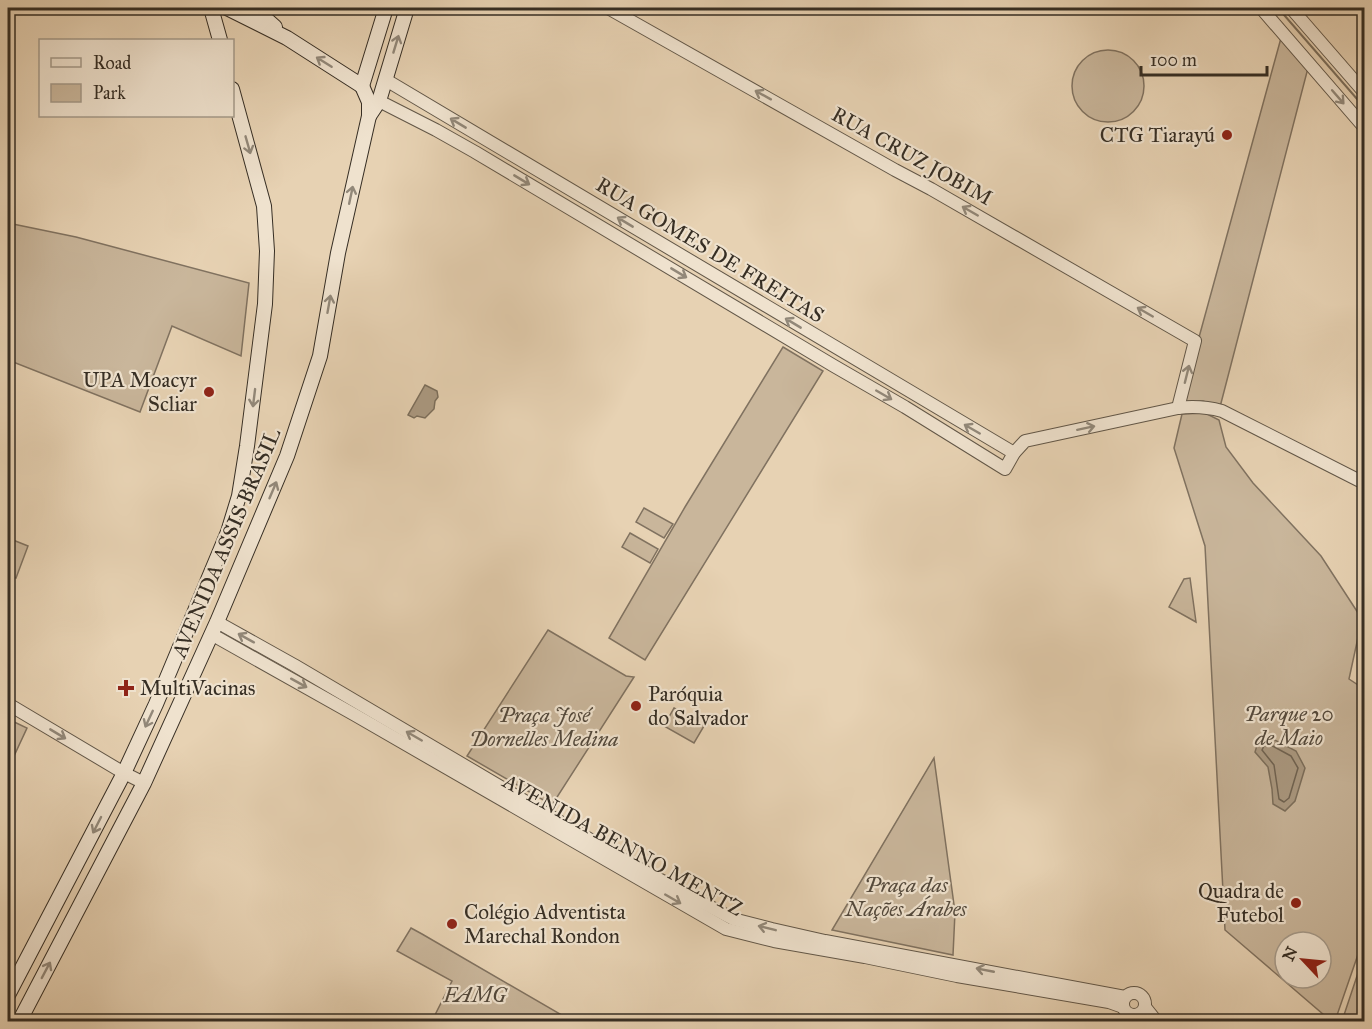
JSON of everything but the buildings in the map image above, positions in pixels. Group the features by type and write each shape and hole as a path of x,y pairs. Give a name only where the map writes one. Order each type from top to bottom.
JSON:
{"main road":[{"path":"212,8 220,39"},
{"path":"250,8 266,19 287,39"},
{"path":"231,9 287,39 362,86 386,8"},
{"path":"369,116 379,101 407,8"},
{"name":"AVENIDA ASSIS BRASIL","path":"19,1022 144,783 214,628 287,456 320,356 338,253 369,116 369,102 362,86"},
{"name":"AVENIDA ASSIS BRASIL","path":"8,995 124,773 156,704 228,532 239,496 266,304 267,250 264,206 234,96"}],"street":[{"name":"RUA CRUZ JOBIM","path":"608,8 1196,341 1179,408"},
{"path":"1261,8 1365,127"},
{"path":"1291,8 1365,92"},
{"name":"RUA GOMES DE FREITAS","path":"379,101 436,130 598,225 1005,469 1014,453 386,80"},
{"path":"411,117 417,103 421,101"},
{"path":"1014,453 1022,443 1028,440 1179,408 1205,406 1222,411 1365,483"},
{"name":"AVENIDA BENNO MENTZ","path":"214,628 514,801 733,919 772,930 1124,1002"},
{"path":"8,704 144,783"},
{"path":"1132,993 1139,994 1144,1000 1141,1011 1130,1015 1127,1013 1124,1002 1132,993"},
{"path":"1141,1011 1155,1022"}],"green space":[{"path":"1281,38 1308,68 1220,407 1203,401 1181,403"},
{"path":"1115,50 1134,60 1142,72 1144,86 1142,100 1134,112 1122,120 1101,122 1082,112 1074,100 1072,79 1082,60 1094,52"},
{"path":"8,223 76,237 249,283 241,356 172,326 140,412 8,360"},
{"path":"783,347 823,371 645,660 609,638 685,507"},
{"name":"Parque 20 de Maio","path":"1205,413 1219,420 1226,447 1253,483 1321,556 1362,619 1349,679 1364,689 1364,937 1335,1021 1331,1021 1295,990 1333,990 1333,930 1273,930 1273,971 1225,930 1205,546 1174,448 1182,414"},
{"path":"644,508 673,524 664,538 636,522"},
{"path":"630,533 658,549 650,563 622,547"},
{"path":"8,538 28,546 16,578 8,575"},
{"path":"1190,578 1196,622 1169,607 1184,579"},
{"name":"Praça José Dornelles Medina","path":"548,630 626,676 634,677 552,805 467,756"},
{"path":"674,708 704,726 694,743 664,726"},
{"path":"8,719 27,728 8,769"},
{"name":"Praça das Nações Árabes","path":"934,758 955,912 953,955 832,930"},
{"name":"FAMG","path":"411,928 572,1021 448,1021 435,1015 452,981 397,951"},
{"path":"1364,955 1364,1021 1342,1021"}],"water":[{"path":"425,385 437,391 438,397 434,409 425,418 417,416 414,418 408,415"},
{"path":"1269,737 1296,751 1305,768 1295,801 1285,811 1273,804 1268,767 1255,752 1258,742"}],"waterway":[{"path":"1278,8 1364,107"}],"place":[{"name":"CTG Tiarayú","path":"1227,135"},
{"name":"UPA Moacyr Scliar","path":"209,392"},
{"name":"MultiVacinas","path":"126,688"},
{"name":"Paróquia do Salvador","path":"636,706"},
{"name":"Quadra de Futebol","path":"1296,903"},
{"name":"Colégio Adventista Marechal Rondon","path":"452,924"}]}
